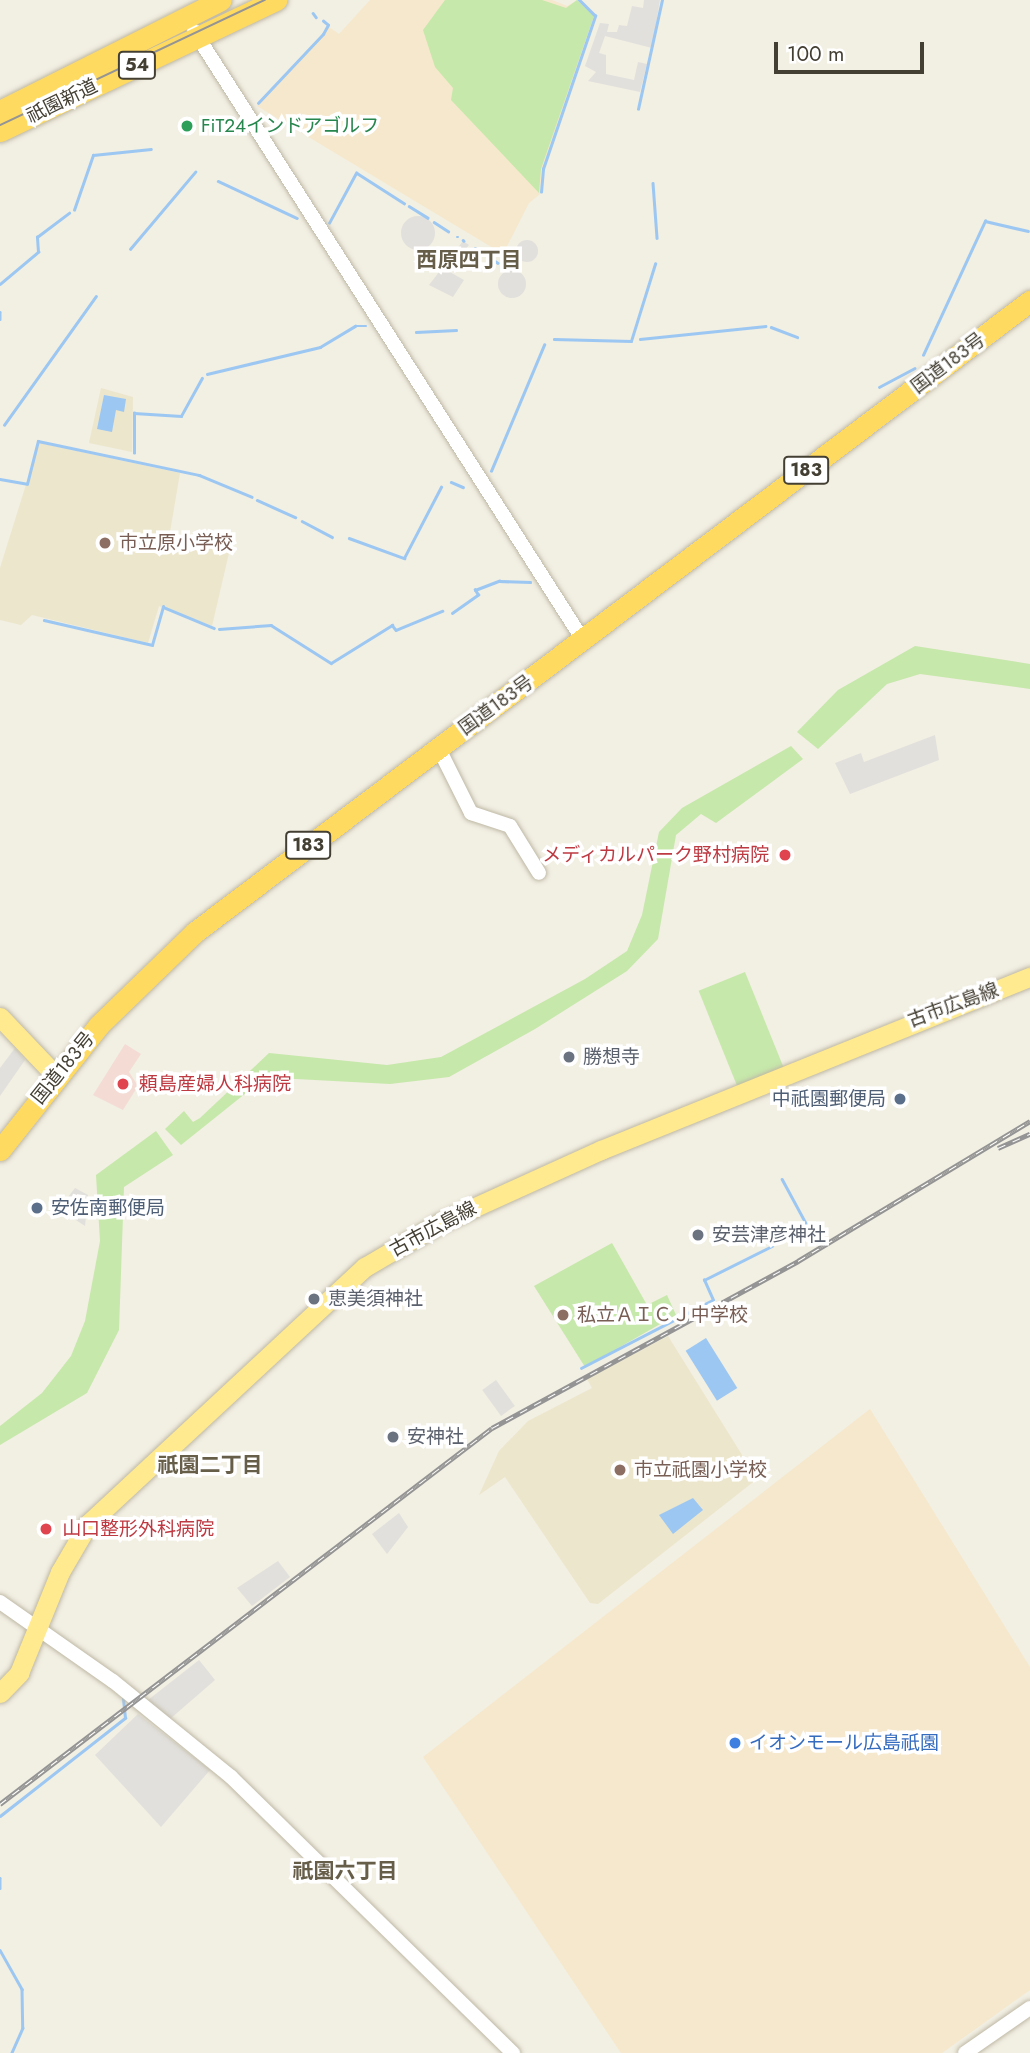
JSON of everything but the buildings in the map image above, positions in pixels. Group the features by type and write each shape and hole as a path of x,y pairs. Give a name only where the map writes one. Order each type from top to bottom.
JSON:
{"highway":[{"name":"祇園新道","path":"0,111 221,0"},
{"name":"祇園新道","path":"0,131 276,0"},
{"name":"国道183号","path":"0,1150 7,1127 54,1074 128,993 195,932 1030,301"}],"main road":[{"name":"古市広島線","path":"0,1693 19,1673 60,1572 88,1524 386,1253 601,1150 1030,977"},
{"path":"0,1017 54,1074"}],"street":[{"path":"185,16 583,640"},
{"path":"438,747 471,813 510,826 539,873"},
{"path":"0,1602 231,1777 513,2053"},
{"path":"965,2053 1030,2007"}],"shaded area":[{"path":"370,0 552,0 567,6 578,0 594,16 542,170 540,194 529,203 503,254 257,106 329,27 339,34"},
{"path":"644,0 660,0 652,48 605,36 599,53 606,55 606,74 634,80 638,62 647,64 640,92 588,81 596,72 585,66 600,23 609,24 607,32 617,32 619,25 627,26 632,6 643,8"},
{"path":"418,216 430,221 435,233 430,245 418,250 406,245 401,233 406,221"},
{"path":"527,240 535,243 538,251 535,259 527,262 519,259 516,251 519,243"},
{"path":"463,241 469,245 448,271 464,280 453,297 429,285"},
{"path":"512,270 522,274 526,284 522,294 512,298 502,294 498,284 502,274"},
{"path":"101,388 133,397 132,452 89,443"},
{"name":"市立原小学校","path":"39,443 180,473 170,532 229,553 212,626 159,606 148,643 32,615 21,625 0,620 0,568"},
{"path":"935,735 939,760 850,794 835,763 861,753 864,762"},
{"path":"125,1044 141,1054 129,1072 138,1086 123,1110 93,1095"},
{"path":"15,1048 25,1060 0,1096 0,1068"},
{"path":"75,1188 88,1195 85,1226 59,1209"},
{"name":"市立祇園小学校","path":"668,1336 757,1479 598,1604 590,1603 505,1477 479,1495 499,1451 528,1421 592,1388 587,1379"},
{"path":"496,1380 515,1406 501,1416 482,1390"},
{"name":"イオンモール広島祇園","path":"870,1409 1030,1667 1030,1990 942,2053 621,2053 423,1757"},
{"path":"399,1513 408,1527 387,1554 372,1534"},
{"path":"278,1561 290,1577 252,1606 237,1588"},
{"path":"199,1660 215,1680 170,1719 148,1700"},
{"path":"138,1714 210,1770 161,1827 95,1755"}],"green space":[{"path":"445,0 542,0 566,8 577,0 594,16 541,169 539,193 451,100 453,88 435,67 423,30"},
{"path":"915,646 1030,664 1030,689 920,674 887,684 818,749 797,732 838,690"},
{"path":"791,746 803,759 716,823 701,814 676,835 658,939 627,971 535,1029 449,1077 390,1084 277,1078 246,1093 181,1145 165,1129 184,1111 193,1122 200,1118 269,1053 387,1065 441,1057 585,979 627,951 642,915 659,832 682,808"},
{"path":"745,972 785,1070 738,1089 699,991"},
{"path":"156,1131 173,1155 124,1187 119,1330 87,1393 0,1445 0,1426 42,1393 71,1356 85,1321 100,1241 96,1175"},
{"path":"612,1243 647,1305 667,1295 676,1315 585,1367 534,1286"}],"water":[{"path":"104,395 126,399 124,412 116,410 112,432 97,429"},
{"path":"706,1338 737,1388 717,1401 686,1351"},
{"path":"693,1498 703,1510 673,1534 659,1515"}],"waterway":[{"path":"541,192 543,169 595,16 579,0"},
{"path":"638,109 662,0"},
{"path":"313,13 316,17"},
{"path":"258,103 323,34 328,25 323,21"},
{"path":"74,210 93,155 151,149"},
{"path":"130,249 195,172"},
{"path":"329,223 356,173"},
{"path":"357,173 404,203"},
{"path":"218,181 297,218"},
{"path":"653,183 657,238"},
{"path":"409,206 428,218"},
{"path":"0,284 38,252 37,237 69,213"},
{"path":"923,355 985,221 1028,231"},
{"path":"434,222 448,231"},
{"path":"475,248 498,263"},
{"path":"554,339 631,341 655,264"},
{"path":"4,425 96,296"},
{"path":"0,312 0,319"},
{"path":"207,374 320,347 355,326 366,326"},
{"path":"640,339 765,326"},
{"path":"771,327 797,337"},
{"path":"416,332 456,330"},
{"path":"491,471 544,345"},
{"path":"879,387 914,368"},
{"path":"134,453 134,413 181,416 202,378"},
{"path":"0,479 27,484 38,441 199,475 252,497"},
{"path":"451,482 463,487"},
{"path":"349,538 404,558 441,487"},
{"path":"257,500 295,517"},
{"path":"302,521 332,537"},
{"path":"452,613 478,595 475,590 499,581 530,582"},
{"path":"44,620 152,645 163,607 214,628"},
{"path":"219,629 271,625 331,663 392,625 396,630 442,611"},
{"path":"779,1242 808,1228 782,1180"},
{"path":"581,1368 713,1300 704,1280 772,1246"},
{"path":"0,1816 125,1718 123,1699"},
{"path":"0,1878 0,1888"},
{"path":"0,1950 22,1989 23,2028 12,2053"}],"tram line":[{"path":"0,125 265,0"}],"railway":[{"path":"0,1804 492,1428 798,1261 1030,1121"},
{"path":"998,1148 1030,1134"}],"place":[{"name":"FiT24インドアゴルフ","path":"187,126"},
{"name":"市立原小学校","path":"105,543"},
{"name":"メディカルパーク野村病院","path":"785,855"},
{"name":"勝想寺","path":"569,1057"},
{"name":"頼島産婦人科病院","path":"123,1084"},
{"name":"中祇園郵便局","path":"900,1099"},
{"name":"安佐南郵便局","path":"37,1208"},
{"name":"安芸津彦神社","path":"698,1235"},
{"name":"恵美須神社","path":"314,1299"},
{"name":"私立ＡＩＣＪ中学校","path":"563,1315"},
{"name":"安神社","path":"393,1437"},
{"name":"市立祇園小学校","path":"620,1470"},
{"name":"山口整形外科病院","path":"46,1529"},
{"name":"イオンモール広島祇園","path":"735,1743"}],"district":[{"name":"西原四丁目","path":"469,260"},
{"name":"祇園二丁目","path":"210,1465"},
{"name":"祇園六丁目","path":"345,1871"}]}
